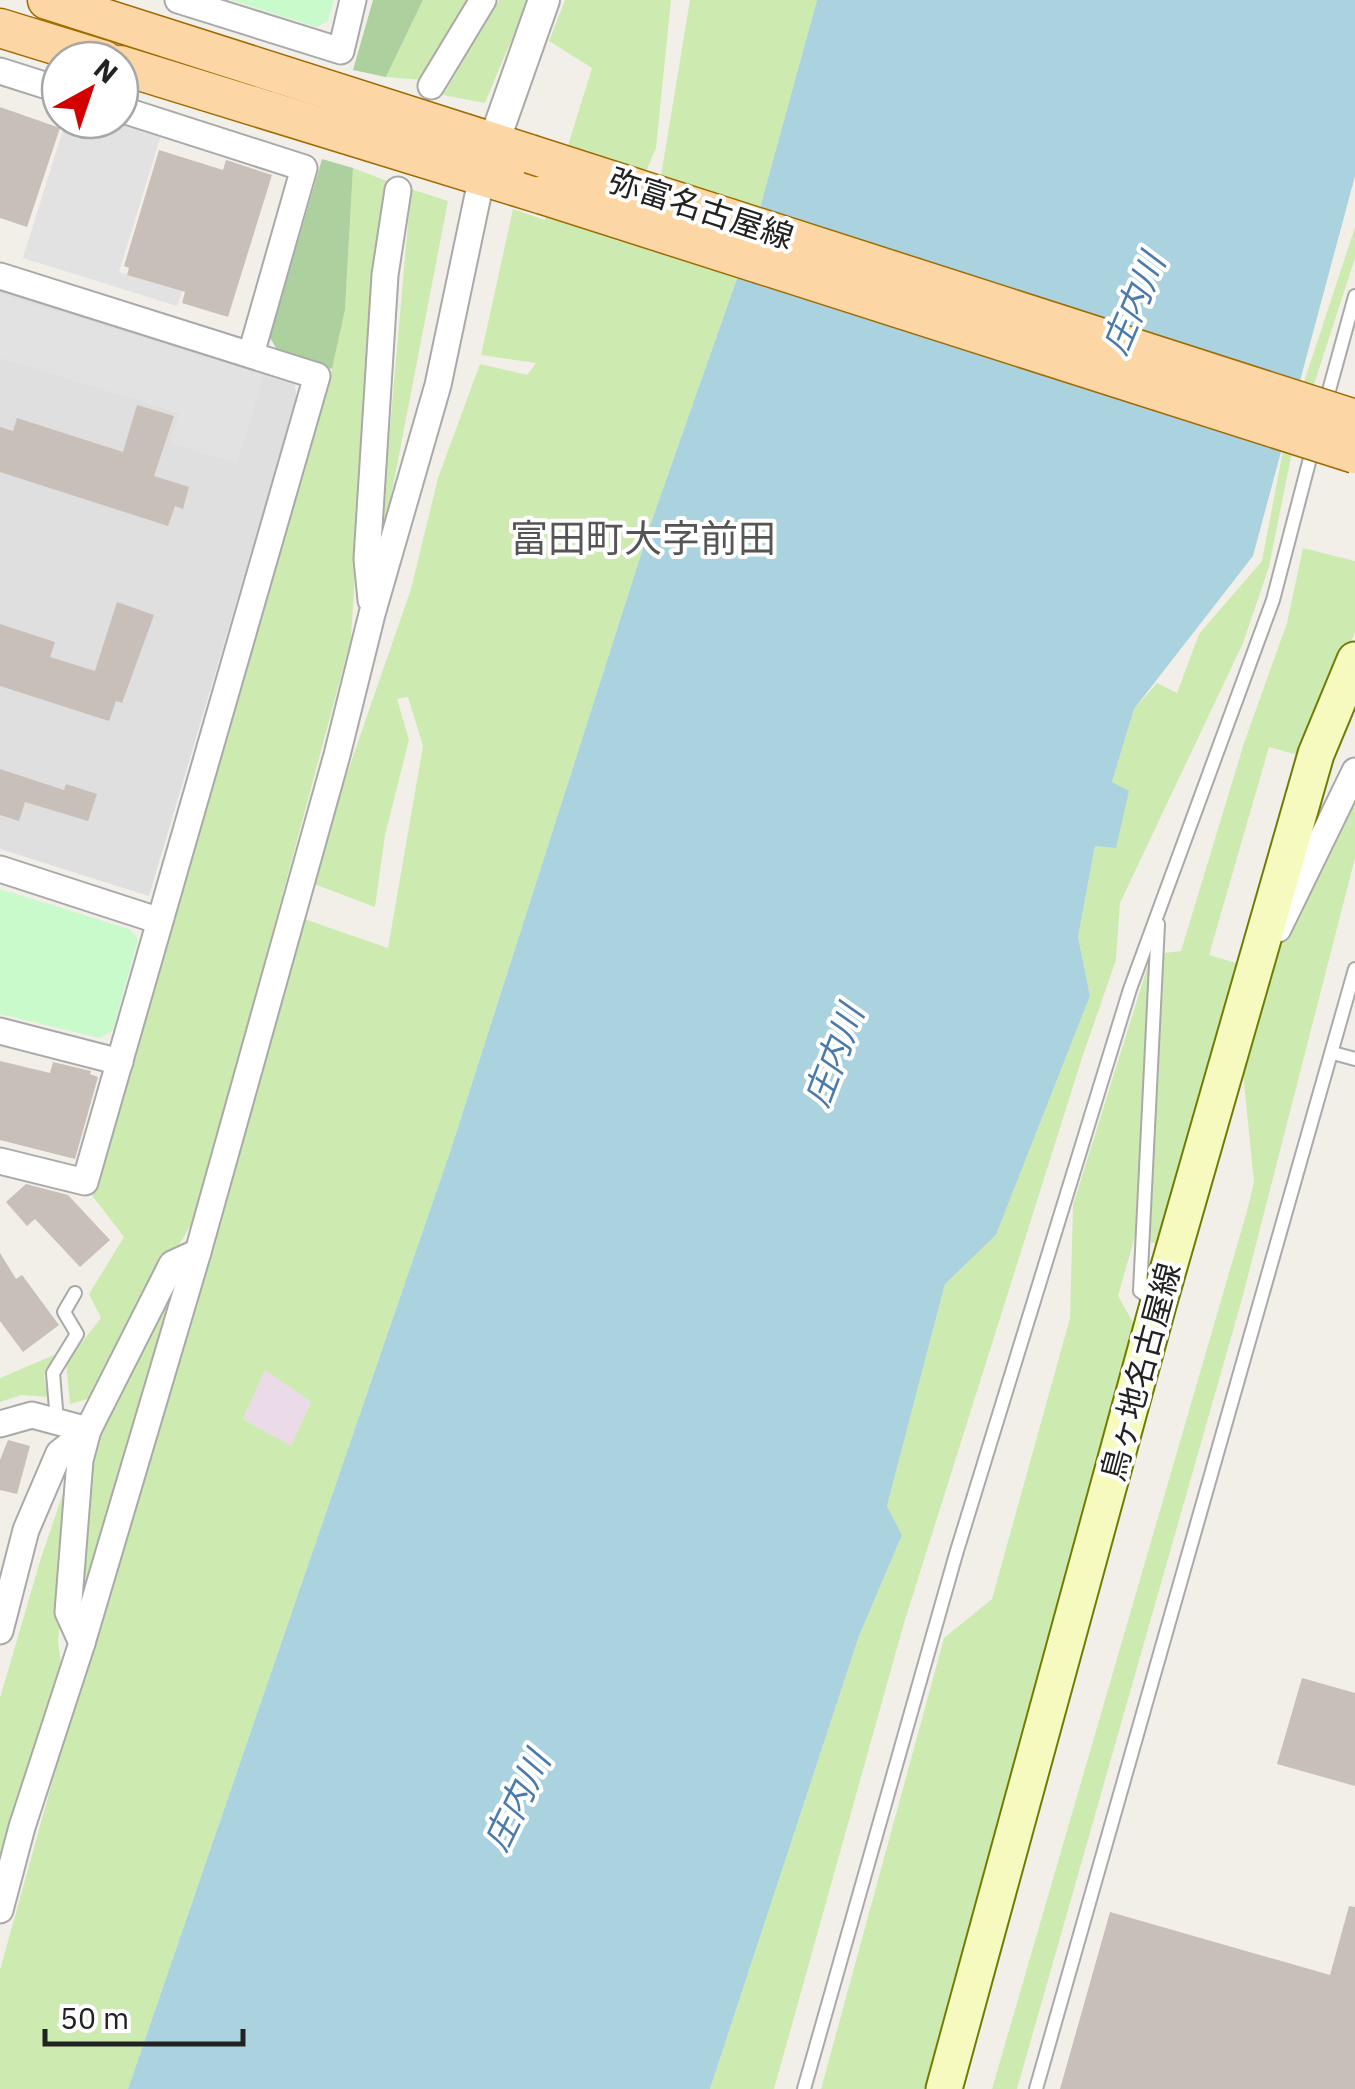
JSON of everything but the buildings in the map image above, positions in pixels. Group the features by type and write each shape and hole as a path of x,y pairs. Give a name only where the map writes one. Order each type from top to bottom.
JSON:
{"main road":[{"name":"弥富名古屋線","path":"47,0 502,158 1355,419"},
{"path":"0,28 40,40"},
{"name":"弥富名古屋線","path":"140,70 502,158 543,195 1355,454"},
{"name":"鳥ヶ地名古屋線","path":"944,2089 1158,1306 1316,754 1355,660"}],"street":[{"path":"178,0 341,52 353,0"},
{"path":"431,86 483,0"},
{"path":"0,1910 198,1252 544,0"},
{"path":"0,71 40,84"},
{"path":"140,115 304,168 251,354"},
{"path":"372,614 366,559 385,275 398,190"},
{"path":"0,276 316,376 85,1182 0,1161"},
{"path":"1248,991 1355,772"},
{"path":"0,870 160,921"},
{"path":"0,1031 120,1062"},
{"path":"82,1644 68,1612 80,1460 88,1430 172,1264 198,1252"},
{"path":"0,1424 32,1415 88,1430"},
{"path":"0,1631 26,1530 58,1453 88,1430"}],"lane":[{"path":"804,2089 956,1554 1130,988 1274,600 1355,296"},
{"path":"1158,1306 1140,1291 1159,907"},
{"path":"1036,2089 1355,969"},
{"path":"1333,1053 1355,1059"},
{"path":"57,1421 53,1373 77,1334 64,1312 75,1293"}],"shaded area":[{"path":"140,129 161,135 119,272 182,292 177,306 23,258 60,140 140,140"},
{"path":"0,289 294,382 297,398 149,896 0,849"},
{"path":"0,294 264,375 237,464 170,443 179,413 0,358"},
{"path":"265,1369 311,1402 291,1447 243,1419"}],"green space":[{"path":"230,0 334,0 328,21 317,27"},
{"path":"373,0 423,0 386,77 353,70"},
{"path":"423,0 468,0 421,80 386,77"},
{"path":"499,0 528,0 485,103 443,95"},
{"path":"565,0 671,0 656,148 616,242 655,212 690,0 817,0 753,233 652,520 451,1149 128,2089 0,2089 0,1970 105,1592 304,919 388,948 423,746 408,697 397,699 409,740 385,835 375,907 314,884 342,788 411,589 438,478 480,364 527,375 536,363 481,355 513,209 545,220 592,68 549,41","holes":["265,1370 311,1402 291,1446 243,1419"]},
{"path":"322,159 353,168 345,310 332,369 279,353 270,338"},
{"path":"353,168 387,181 373,278 351,639 197,1214 91,1398 70,1404 66,1362 101,1318 89,1294 124,1237 91,1194 332,369 345,310"},
{"path":"411,189 448,201 378,564"},
{"path":"1355,227 1355,258 1292,452 1269,567 1243,643 1120,903 1116,960 904,1623 774,2089 710,2089 859,1636 902,1535 887,1506 945,1284 996,1235 1090,996 1078,937 1095,846 1116,847 1112,782 1134,709 1157,683 1177,693 1199,634 1262,561 1285,440"},
{"path":"1303,548 1355,561 1355,632 1302,756 1269,747 1209,955 1243,965 1157,1244 1150,1242 1164,953 1181,951 1244,743 1287,623"},
{"path":"1355,794 1355,858 1242,1299 1017,2089 992,2089 1254,1182 1241,1053 1262,983"},
{"path":"0,889 129,929 138,939 113,1030 100,1038 0,1014"},
{"path":"1149,962 1136,1233 1118,1296 1134,1324 924,2089 821,2089 944,1638 992,1599 1070,1318 1073,1205"},
{"path":"178,1276 80,1612 96,1428"},
{"path":"54,1355 44,1376 48,1397 21,1395 0,1402 0,1378"},
{"path":"77,1452 58,1642 62,1670 0,1882 0,1698"}],"water":[{"name":"庄内川","path":"817,0 1355,0 1355,176 1253,556 1134,709 1112,782 1129,791 1116,848 1095,846 1078,937 1090,996 996,1235 945,1284 887,1506 902,1535 859,1636 710,2089 128,2089 451,1149 652,520 753,233"}],"district":[{"name":"富田町大字前田","path":"643,539"}]}
